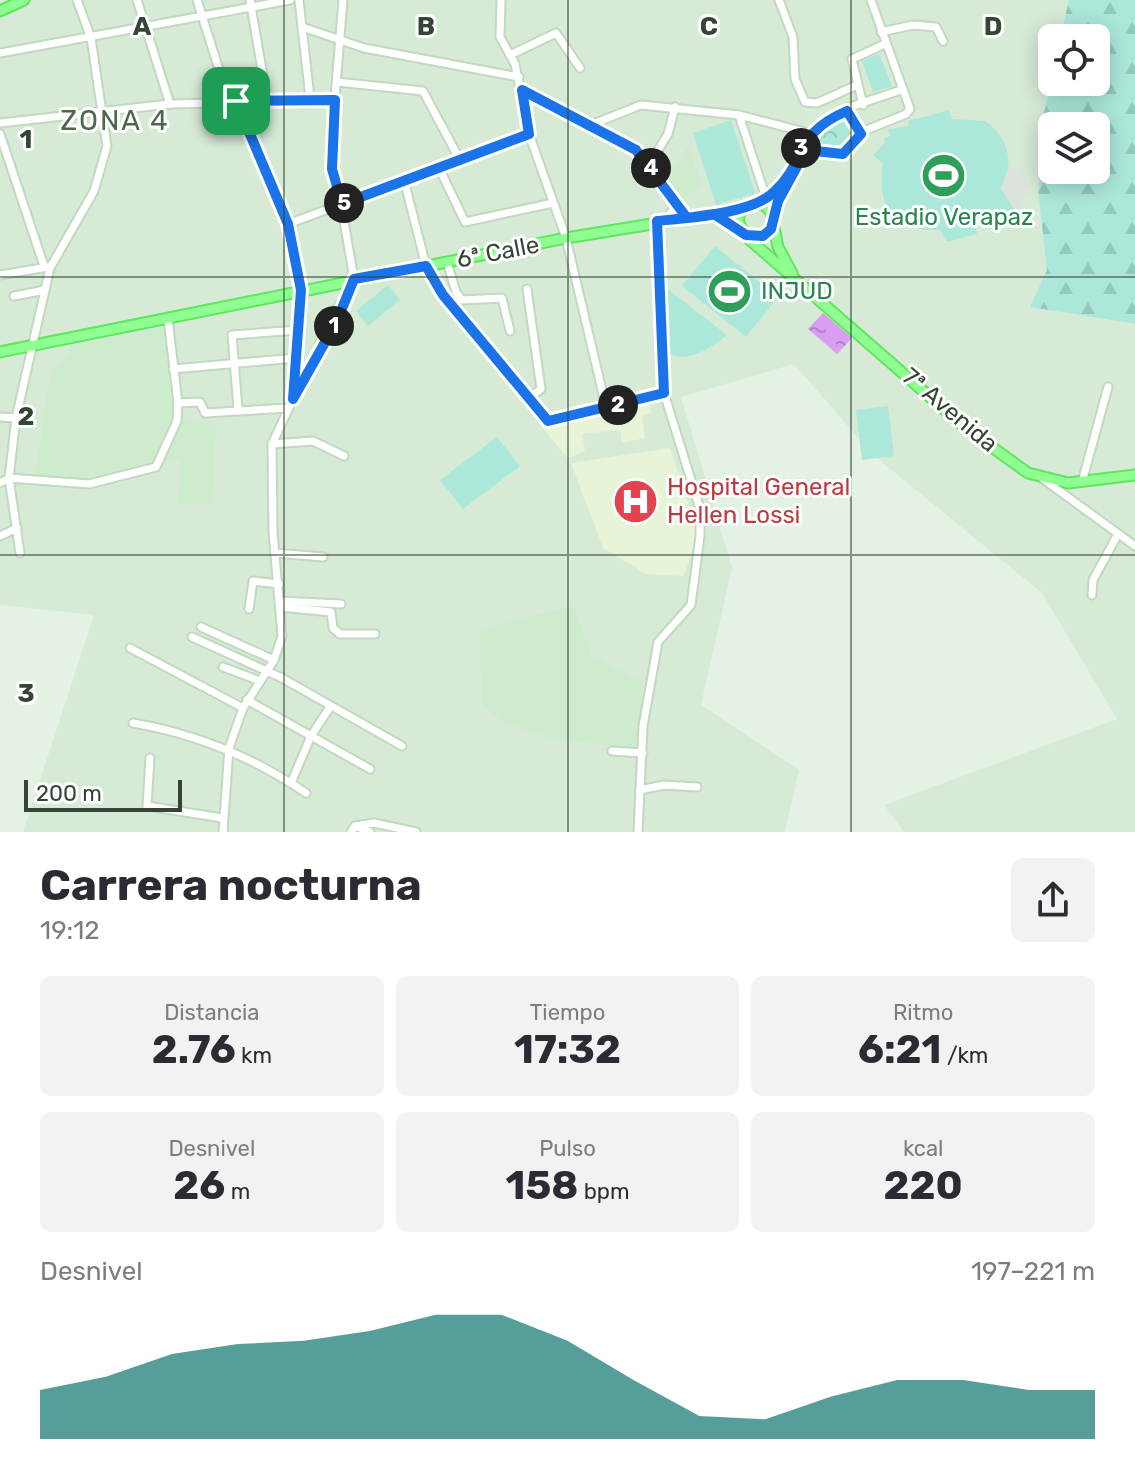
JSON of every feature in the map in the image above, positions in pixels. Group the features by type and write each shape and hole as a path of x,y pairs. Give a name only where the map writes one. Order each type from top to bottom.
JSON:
{"main road":[{"path":"0,11 24,0"},
{"path":"714,214 743,232 763,236 773,220 768,208 750,204 738,215 743,232"},
{"name":"6ª Calle","path":"0,352 354,279 566,238 714,214 750,204"},
{"name":"7ª Avenida","path":"773,220 781,256 792,273"},
{"name":"7ª Avenida","path":"743,232 968,430 1028,473 1043,479 1082,482 1135,475"}],"street":[{"path":"0,275 47,267 94,191 102,171 107,146 104,110 91,38 77,0"},
{"path":"137,0 170,104"},
{"path":"197,0 233,101 288,224 301,290 296,388"},
{"path":"0,53 147,27 251,3 290,0"},
{"path":"299,0 310,98"},
{"path":"223,832 229,748 245,704 274,660 282,636 275,553 272,444 288,408 337,321 354,279 331,158 343,0"},
{"path":"501,0 500,37 519,77 529,134 566,238 606,407"},
{"path":"779,0 793,37 795,79 805,102 817,103 857,85"},
{"path":"804,149 843,154 861,134 906,114 910,109 871,0"},
{"path":"251,3 267,99"},
{"path":"881,32 913,25 936,27 943,41"},
{"path":"302,27 341,42 519,77"},
{"path":"510,55 556,33 580,68"},
{"path":"863,105 852,59 885,44"},
{"path":"337,82 425,92 460,160"},
{"path":"773,220 812,134 826,121 903,89"},
{"path":"522,90 593,124 636,150 687,218"},
{"path":"0,123 170,104 267,99 335,100"},
{"path":"593,124 630,107 675,107 739,115 812,134"},
{"path":"649,165 668,134 675,107"},
{"path":"847,111 861,134"},
{"path":"739,115 766,198"},
{"path":"0,134 47,267 45,290 16,418 9,478 20,553"},
{"path":"288,224 529,134"},
{"path":"750,204 766,198 780,186 804,149"},
{"path":"439,168 465,222 553,203"},
{"path":"404,180 426,266 443,295 548,421 664,393"},
{"path":"638,832 643,726 658,642 691,605 700,536 700,509 664,393 661,221 677,205"},
{"path":"447,262 456,292 462,300 502,298 510,331"},
{"path":"293,399 354,279"},
{"path":"527,289 541,389 529,398"},
{"path":"14,296 45,290"},
{"path":"0,483 9,478 89,484 156,467 177,421 178,403 168,319"},
{"path":"238,409 231,336 299,330"},
{"path":"173,369 296,358"},
{"path":"1082,482 1108,387"},
{"path":"178,403 202,403 205,413 288,408"},
{"path":"0,417 16,418"},
{"path":"272,444 313,441 344,456"},
{"path":"1043,479 1135,546"},
{"path":"0,536 17,528"},
{"path":"1092,595 1093,580 1118,534"},
{"path":"275,553 323,557"},
{"path":"249,609 253,581 279,584"},
{"path":"280,604 341,604"},
{"path":"280,604 331,612 333,628 340,634 375,634"},
{"path":"201,627 274,660"},
{"path":"192,637 267,670 402,746"},
{"path":"130,648 311,736 370,769"},
{"path":"223,667 260,681"},
{"path":"291,783 311,736 330,707"},
{"path":"133,723 164,728 229,748 306,793"},
{"path":"612,751 643,753"},
{"path":"150,758 147,806 222,818"},
{"path":"640,790 664,785 697,787"},
{"path":"353,829 374,823 416,832"},
{"path":"353,829 370,832"}],"shaded area":[{"path":"0,0 1069,0 1063,24 1038,24 1038,96 1048,96 1044,112 1038,112 1038,190 1048,270 1030,307 1135,324 1135,832 904,832 884,805 1117,719 1042,593 872,454 794,364 681,397 732,568 701,705 799,770 785,832 23,832 94,615 0,605"},
{"path":"688,146 702,186 678,200 664,176 677,165"},
{"path":"1010,164 1029,186 1022,205 1016,209 1001,188"},
{"path":"162,323 174,420 149,467 70,479 35,476 49,384 54,368 70,352 69,341"},
{"path":"648,402 651,414 642,415 645,438 622,443 620,430 582,434 585,450 568,459 542,427"},
{"path":"179,421 216,424 212,504 178,505 181,460 160,460"},
{"name":"Hospital General Hellen Lossi","path":"670,448 698,533 684,576 646,574 603,548 571,463"},
{"path":"573,606 592,655 646,684 639,718 639,749 549,738 504,723 482,704 479,630"}],"green space":[{"path":"1069,0 1135,0 1135,324 1030,307 1047,270 1038,184 1110,184 1110,112 1044,112 1048,96 1110,96 1110,24 1063,24"},
{"path":"879,54 892,86 873,92 862,61"},
{"name":"Estadio Verapaz","path":"949,110 952,119 985,121 1000,135 1008,160 1001,188 1018,215 1005,223 990,215 973,220 977,234 947,242 940,230 910,226 891,214 882,192 883,164 873,155 885,142 884,138 890,136 888,129 909,126 908,121"},
{"path":"844,116 855,134 849,146 835,150 814,146 820,130"},
{"path":"731,120 755,193 716,205 693,133"},
{"name":"INJUD","path":"715,246 778,297 746,337 682,286"},
{"path":"388,285 400,300 368,326 356,311"},
{"path":"666,288 727,335 693,355 671,354 667,350"},
{"path":"888,406 894,456 862,460 856,410"},
{"path":"497,437 520,466 463,509 440,480"}],"water":[{"name":"INJUD","path":"823,313 852,338 837,354 808,329"}],"place":[{"name":"Estadio Verapaz","path":"944,175"},
{"name":"INJUD","path":"730,291"},
{"name":"Hospital General Hellen Lossi","path":"636,501"}],"district":[{"name":"ZONA 4","path":"115,120"}],"route":[{"path":"236,101 288,224 301,290 293,399 337,321 354,279 426,266 443,295 548,421 664,393 657,221 687,218 714,214 771,195 780,186 806,140 822,124 847,111 861,134 853,147 843,154 806,150 778,201 771,229 757,238 746,235 740,228 714,214 687,218 636,150 611,134 522,90 529,134 342,204 332,169 335,100 236,101"}]}
